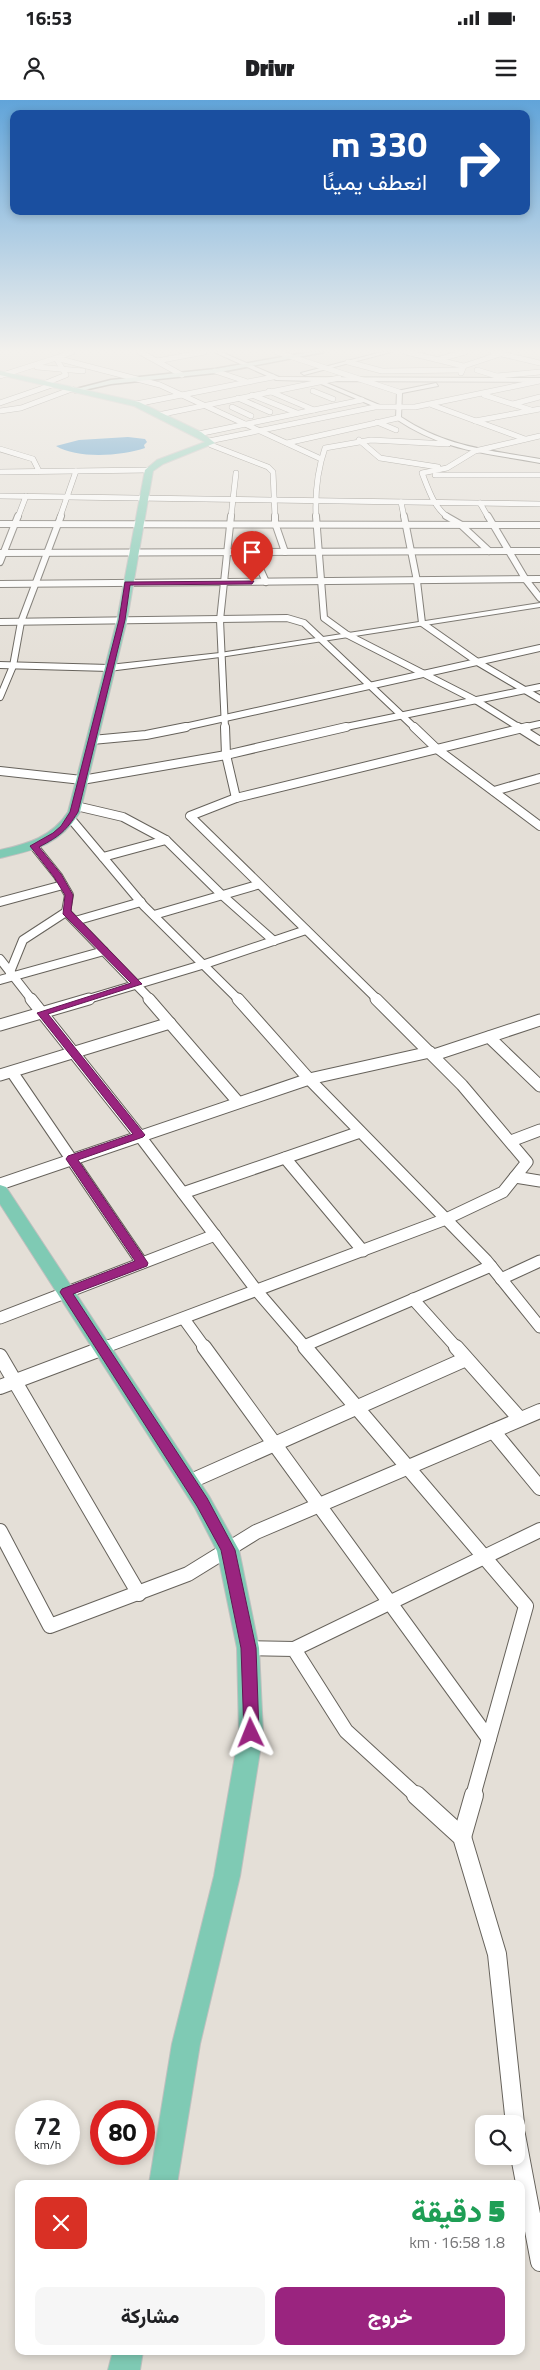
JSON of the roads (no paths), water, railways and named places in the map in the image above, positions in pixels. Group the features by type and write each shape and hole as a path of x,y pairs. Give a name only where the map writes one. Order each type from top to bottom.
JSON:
{"highway":[{"path":"0,854 34,846 56,835 71,819 76,806 122,620 127,583 149,470 160,462 171,458"},
{"path":"0,1191 189,1482 228,1550 248,1648 251,1733 227,1876 186,2044 164,2180"},
{"path":"124,2370 127,2355"}],"street":[{"path":"30,458 33,459 39,471"},
{"path":"246,458 268,467 273,472 275,523 285,552"},
{"path":"319,458 315,523 324,618 346,634 477,700 540,740"},
{"path":"380,458 447,468"},
{"path":"423,475 422,473 447,468 464,458"},
{"path":"520,458 540,461"},
{"path":"0,472 149,470"},
{"path":"0,697 13,666 21,622 48,553 56,524 68,497 76,471"},
{"path":"236,473 235,500 220,620 220,655 226,755 236,798"},
{"path":"423,475 540,475"},
{"path":"423,475 435,503 443,514 460,524 489,552"},
{"path":"0,496 540,504"},
{"path":"0,562 26,496"},
{"path":"401,502 417,581 422,623 479,663 540,699"},
{"path":"480,504 526,580 540,598"},
{"path":"0,524 315,523 540,525"},
{"path":"2,553 540,551"},
{"path":"266,582 257,562 267,552"},
{"path":"0,584 540,579"},
{"path":"0,665 109,668 220,655 318,638 540,605"},
{"path":"0,622 287,618 298,620 304,623 368,686 437,749 540,826"},
{"path":"92,740 146,735 223,720 540,648"},
{"path":"0,771 82,780 226,755 399,715 540,687"},
{"path":"0,1388 446,1219 503,1192 526,1162 496,1121 432,1054 306,930 257,885 190,816 236,798 540,724"},
{"path":"494,791 540,778"},
{"path":"76,806 124,817 166,840 222,895 274,941"},
{"path":"71,819 141,902 227,986 308,1079 491,1266 540,1327"},
{"path":"103,857 166,840"},
{"path":"12,974 23,940 66,912 69,895 34,846"},
{"path":"0,902 63,885"},
{"path":"154,915 257,885"},
{"path":"75,921 141,902"},
{"path":"66,912 137,984 238,1102"},
{"path":"0,1025 205,964 306,930"},
{"path":"0,980 12,974 104,951"},
{"path":"0,958 140,1135 257,1291 526,1606 462,1837"},
{"path":"0,1184 308,1079 432,1054 540,1020"},
{"path":"0,1075 170,1023"},
{"path":"489,1037 540,1086"},
{"path":"12,1072 142,1263"},
{"path":"511,1141 540,1130"},
{"path":"183,1193 360,1132"},
{"path":"284,1158 363,1251"},
{"path":"515,1176 540,1181"},
{"path":"0,1318 215,1235"},
{"path":"502,1279 540,1262"},
{"path":"304,1346 491,1266"},
{"path":"413,1300 520,1419"},
{"path":"184,1319 489,1740"},
{"path":"0,1356 139,1594"},
{"path":"189,1482 466,1359"},
{"path":"0,1531 50,1626 188,1574 256,1532 540,1410"},
{"path":"493,1431 540,1488"},
{"path":"248,1648 294,1649 540,1530"},
{"path":"294,1649 346,1730 462,1837 497,1954 514,2115"},
{"path":"522,2165 525,2180"},
{"path":"525,2183 540,2262"}]}
